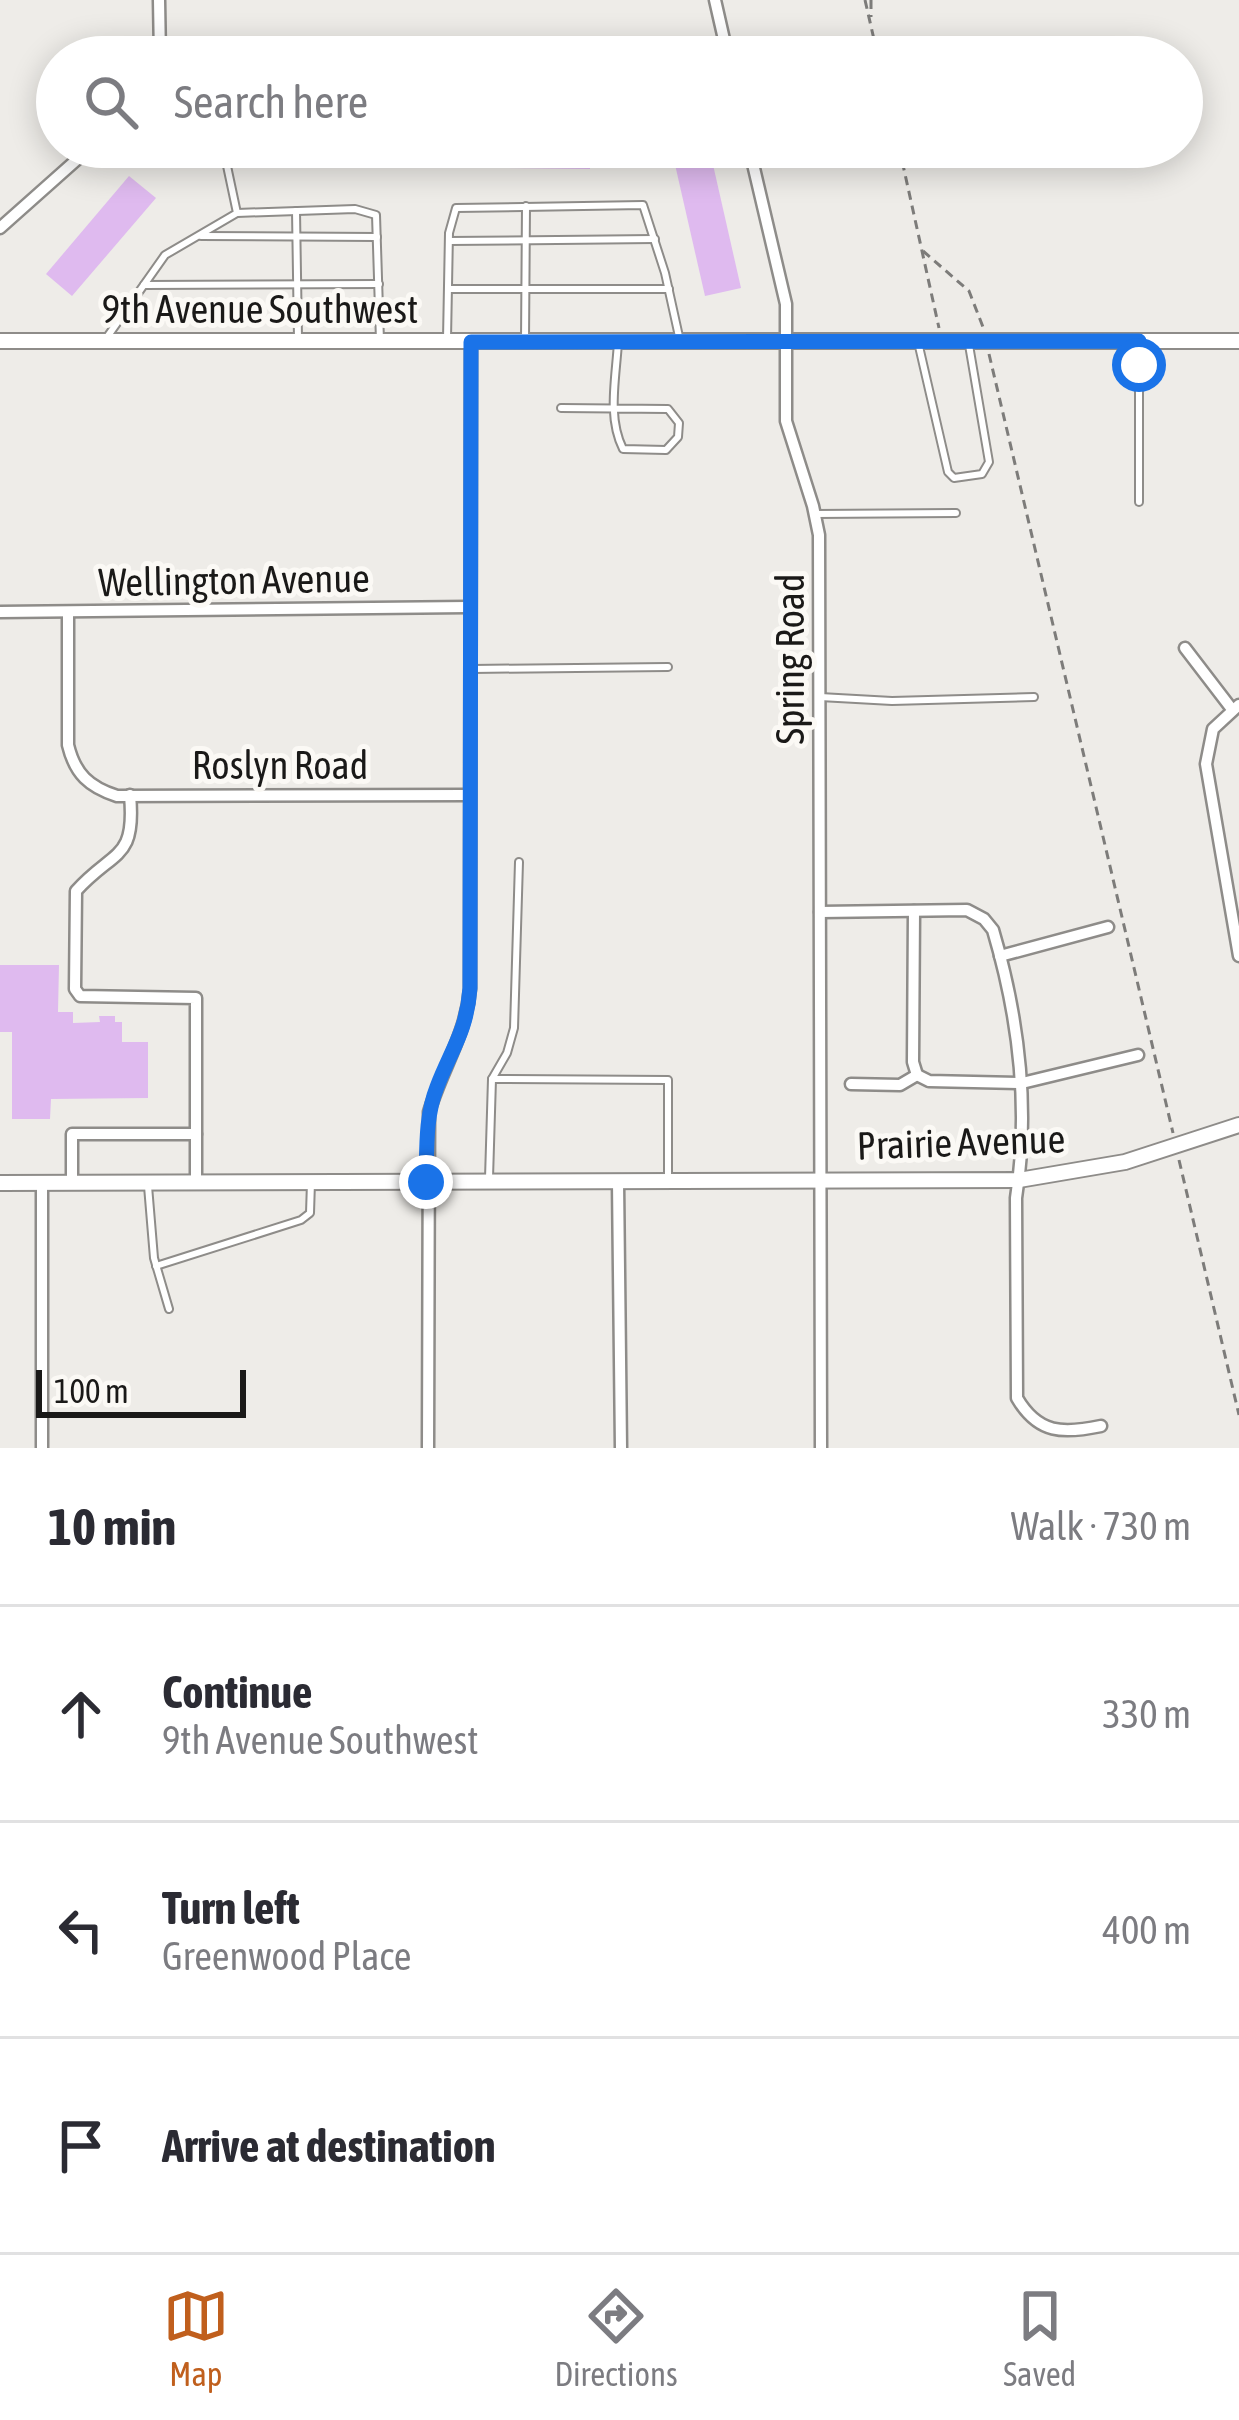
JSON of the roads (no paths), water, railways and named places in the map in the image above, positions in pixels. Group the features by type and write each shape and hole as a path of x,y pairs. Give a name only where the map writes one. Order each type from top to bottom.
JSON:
{"street":[{"path":"159,0 160,36"},
{"path":"715,0 723,36"},
{"path":"0,228 67,168"},
{"name":"Spring Road","path":"754,168 787,304 787,421 815,514 820,565 821,1448"},
{"name":"9th Avenue Southwest","path":"0,341 1239,341"},
{"path":"428,1448 429,1112 468,1013 471,342"},
{"name":"Wellington Avenue","path":"0,612 468,608"},
{"name":"Roslyn Road","path":"68,613 68,745 72,761 93,787 117,796 468,794"},
{"path":"1184,648 1235,706 1213,729 1206,764 1239,956"},
{"path":"130,794 131,837 125,849 76,891 75,989 80,996 196,998 196,1182"},
{"path":"820,912 967,910 984,919 1000,956 1020,1048 1017,1398 1036,1424 1053,1432 1101,1426"},
{"path":"914,911 913,1062 917,1075 929,1081 1022,1083 1138,1055"},
{"path":"1000,956 1108,927"},
{"path":"851,1084 900,1084 917,1075"},
{"name":"Prairie Avenue","path":"0,1183 1019,1180 1124,1162 1239,1125"},
{"path":"73,1182 73,1134 196,1134"},
{"path":"42,1182 42,1448"},
{"path":"618,1182 622,1448"}],"lane":[{"path":"228,168 237,213"},
{"path":"447,342 449,241 456,208 644,205 680,342"},
{"path":"525,342 526,206"},
{"path":"104,341 165,255 237,213 355,209 376,215 380,342"},
{"path":"296,211 298,342"},
{"path":"198,236 377,237"},
{"path":"449,241 655,239"},
{"path":"144,285 379,284"},
{"path":"448,289 669,289"},
{"path":"919,342 948,472 954,478 982,474 989,462 968,341"},
{"path":"1139,341 1139,502"},
{"path":"560,408 614,408 668,409 680,423 678,437 666,450 623,449 613,429 614,408 618,342"},
{"path":"815,514 956,513"},
{"path":"468,669 668,667"},
{"path":"820,697 892,701 1034,697"},
{"path":"489,1182 492,1079 514,1028 519,862"},
{"path":"492,1079 668,1080 668,1182"},
{"path":"148,1182 156,1266 169,1309"},
{"path":"156,1266 301,1220 310,1213 311,1182"}]}
